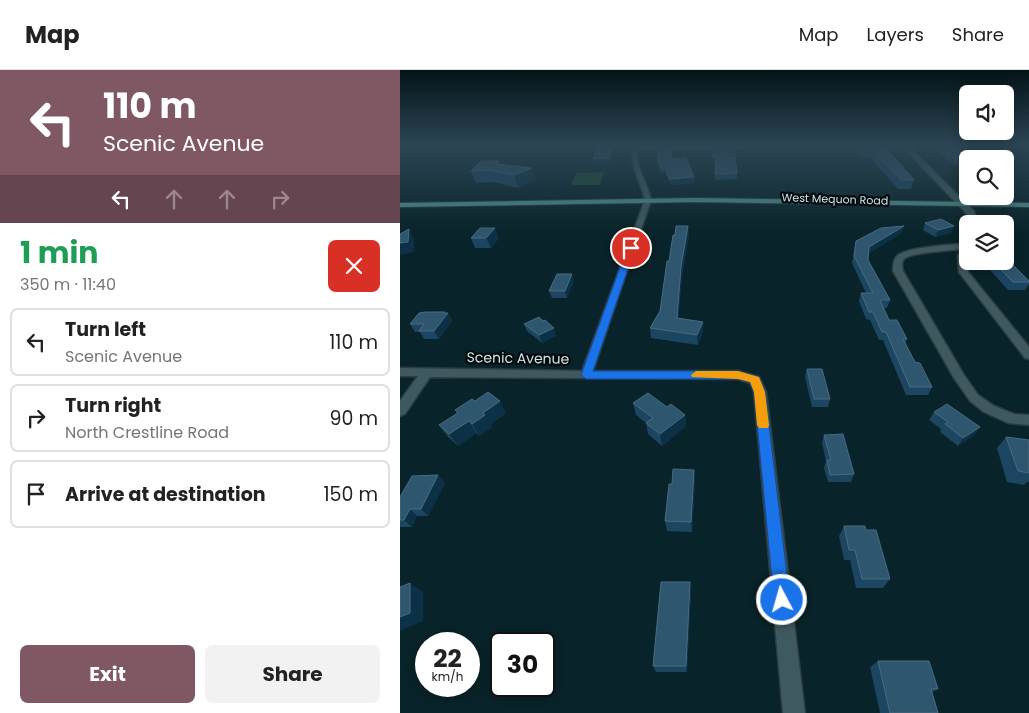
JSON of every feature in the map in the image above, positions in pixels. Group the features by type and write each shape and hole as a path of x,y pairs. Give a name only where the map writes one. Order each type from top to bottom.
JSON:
{"main road":[{"name":"West Mequon Road","path":"400,212 748,200 959,205"},
{"name":"West Mequon Road","path":"400,205 646,204 971,213 1029,212"},
{"name":"West Mequon Road","path":"1014,205 1029,205"}],"street":[{"path":"586,375 646,204 644,184 639,175"},
{"path":"934,175 959,200"},
{"path":"964,205 971,213"},
{"path":"959,246 909,253 900,258 897,264 898,271 960,378 974,398 989,408 1012,418 1029,420"},
{"path":"964,270 1029,355"},
{"path":"400,411 428,371"},
{"name":"Scenic Avenue","path":"400,372 738,375 755,380 760,392 794,713"}],"green space":[{"path":"575,175 603,175 600,185 571,185"}],"building":[{"path":"668,175 693,175 694,177 670,179"},
{"path":"896,175 910,175 914,180 901,180"},
{"path":"941,219 954,226 938,230 925,223"},
{"path":"676,226 688,226 681,267 677,318 703,322 697,335 650,328 660,311 667,261 669,261"},
{"path":"904,226 869,247 868,260 890,300 880,300 889,320 897,320 907,339 903,339 915,362 920,363 932,387 910,387 886,332 882,332 873,312 869,312 861,293 873,293 854,256 856,241 881,228"},
{"path":"480,228 495,228 486,238 471,238"},
{"path":"409,229 408,242 400,243 400,234"},
{"path":"1014,266 1029,281 1013,282 1001,270 1014,270"},
{"path":"557,274 572,274 565,291 549,291"},
{"path":"419,313 448,313 434,331 419,331 424,324 410,324"},
{"path":"539,317 554,328 539,335 524,324"},
{"path":"807,369 822,369 830,399 814,399"},
{"path":"488,392 500,401 483,413 485,415 472,424 469,421 449,434 439,425 458,413 455,410 472,399 475,401"},
{"path":"648,393 667,407 671,404 685,415 660,434 646,423 653,418 633,403"},
{"path":"947,404 980,427 963,438 945,424 948,422 934,412"},
{"path":"843,434 854,474 830,475 827,460 831,460 824,435"},
{"path":"1006,437 1029,440 1029,473 1018,471"},
{"path":"673,469 694,470 691,522 665,521 669,484 672,484"},
{"path":"438,475 421,509 410,509 404,520 400,520 400,497 412,476"},
{"path":"844,526 865,526 866,530 876,530 890,579 862,579 855,550 849,550"},
{"path":"661,582 690,582 686,666 653,666"},
{"path":"410,583 410,613 400,617 400,587"},
{"path":"878,661 929,661 938,689 931,689 938,713 890,713"}],"slow traffic":[{"path":"696,375 738,375 755,380 760,392 763,425"}],"route":[{"path":"631,248 586,375 738,375 755,380 760,392 782,600"}]}
